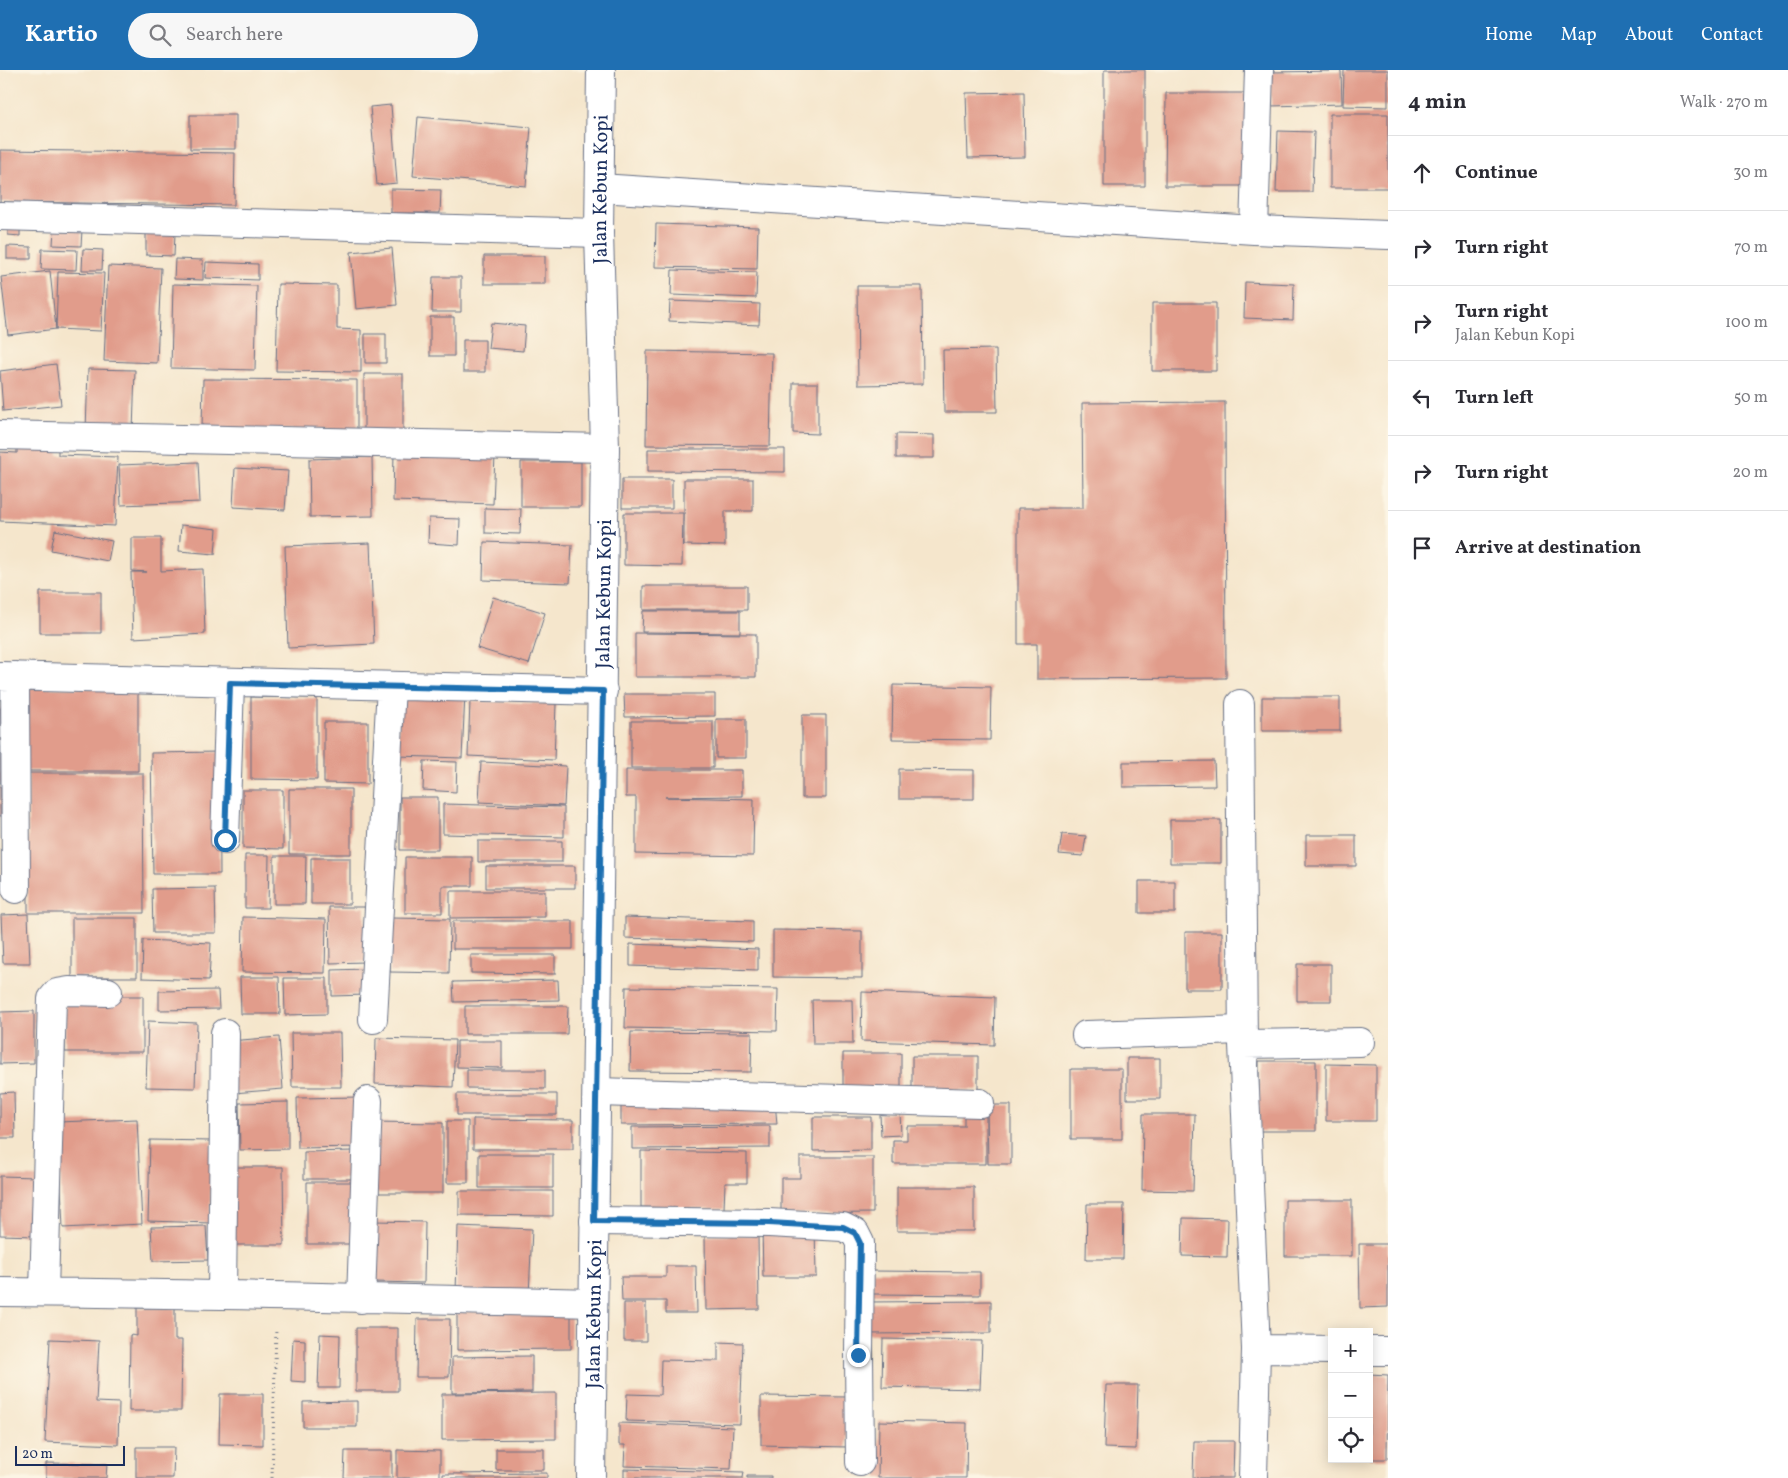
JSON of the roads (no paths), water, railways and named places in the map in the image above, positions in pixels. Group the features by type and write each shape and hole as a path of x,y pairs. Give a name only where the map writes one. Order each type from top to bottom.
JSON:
{"street":[{"name":"Jalan Kebun Kopi","path":"591,1478 605,448 598,233 601,70"},
{"path":"1254,230 1259,70"},
{"path":"600,188 1254,230 1388,235"},
{"path":"0,216 598,233"},
{"path":"0,435 605,448"},
{"path":"16,889 8,676 603,691"},
{"path":"225,840 230,683"},
{"path":"373,1019 390,686"},
{"path":"1240,704 1243,1037 1256,1349 1253,1478"},
{"path":"44,1292 52,999 57,993 69,991 108,992"},
{"path":"222,1294 225,1033"},
{"path":"1086,1035 1243,1037 1360,1042"},
{"path":"597,1092 980,1103"},
{"path":"361,1299 368,1101"},
{"path":"594,1221 769,1223 843,1227 855,1233 860,1243 858,1355 860,1462"},
{"path":"0,1292 277,1295 361,1299 592,1303"},
{"path":"1256,1349 1328,1350"},
{"path":"1373,1351 1388,1351"}]}
